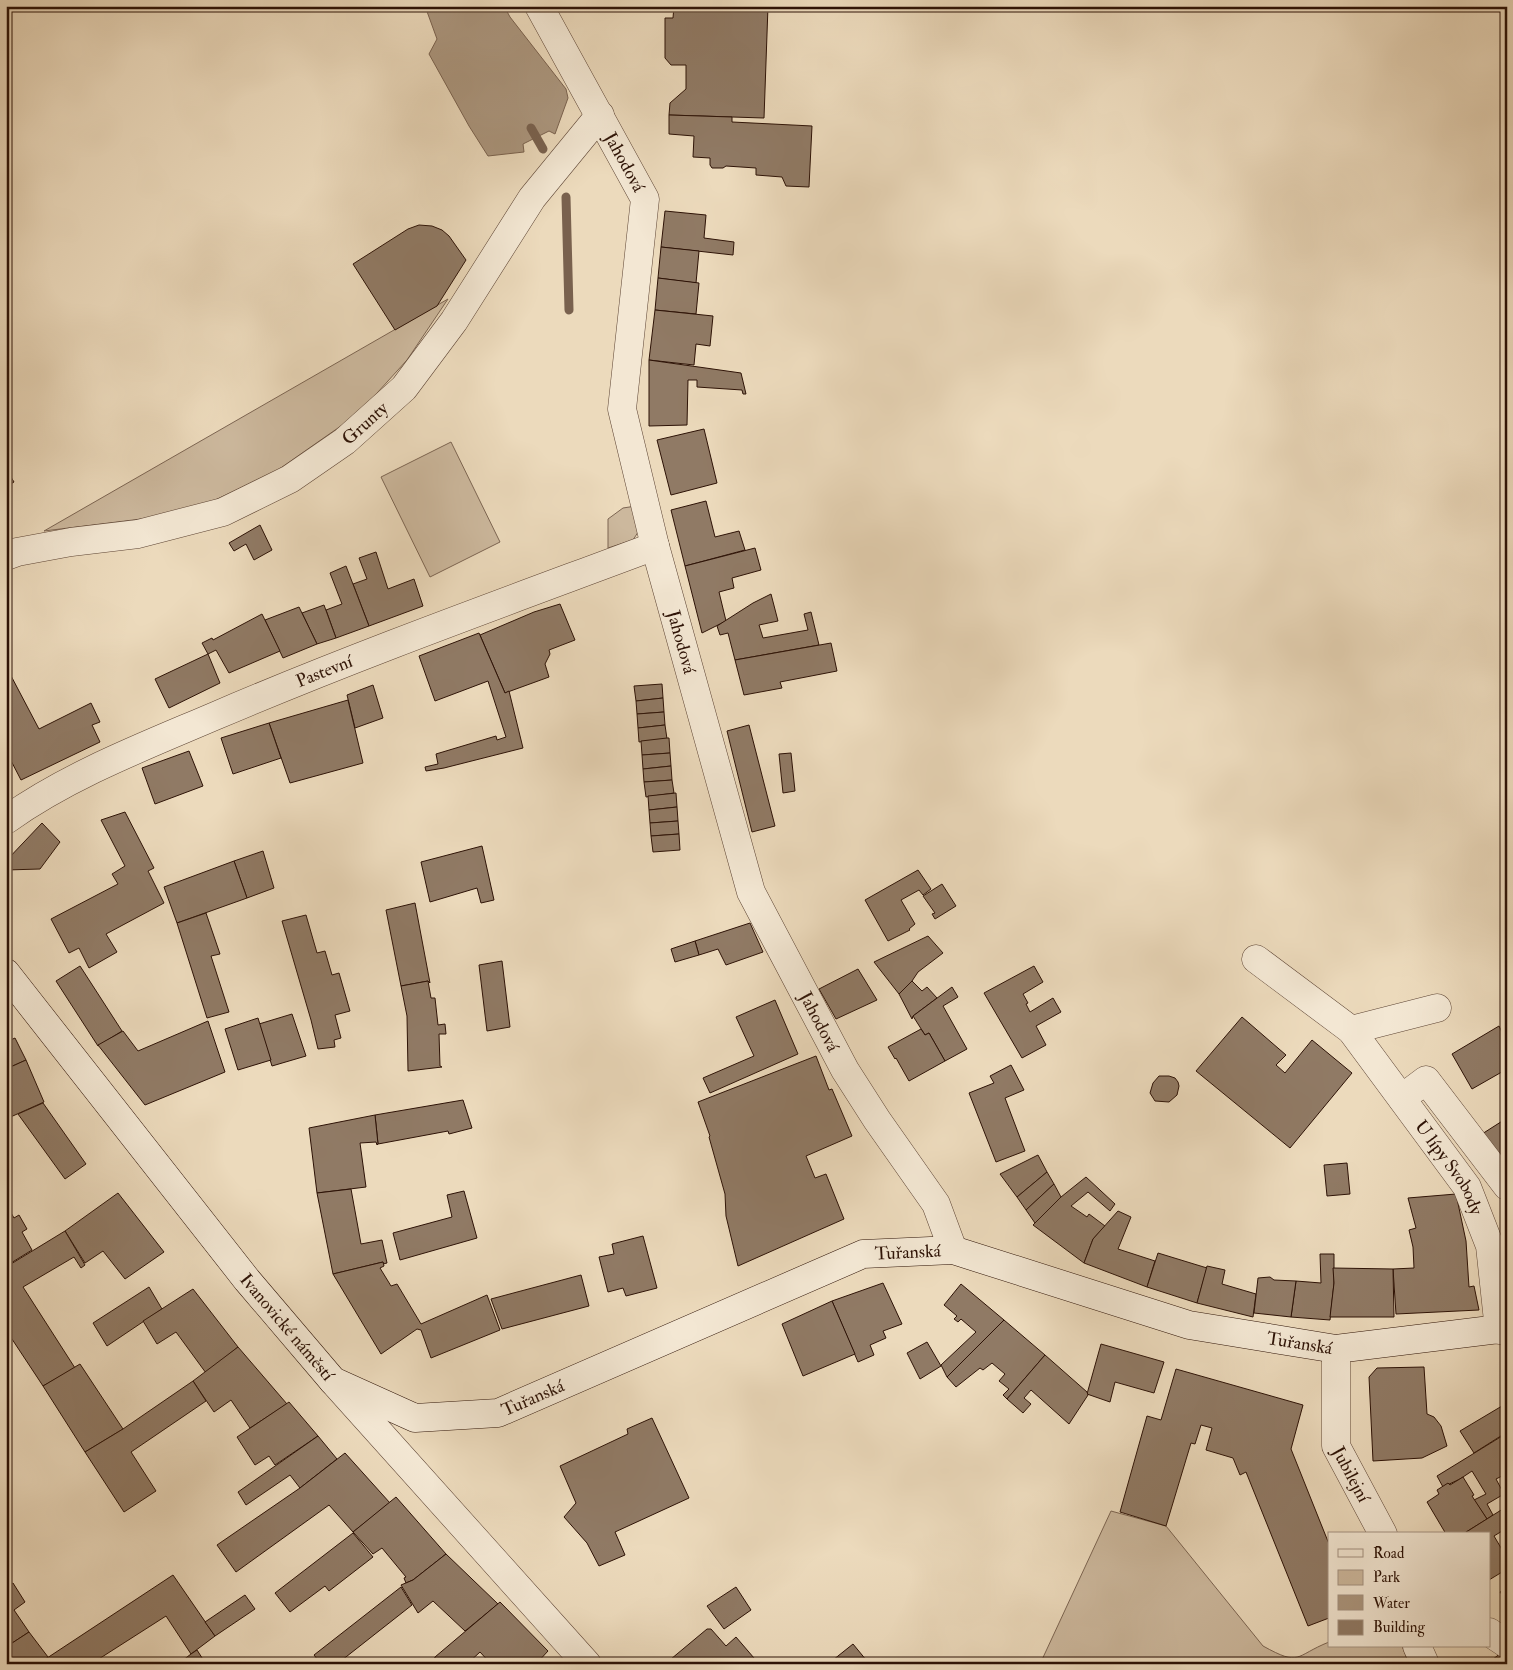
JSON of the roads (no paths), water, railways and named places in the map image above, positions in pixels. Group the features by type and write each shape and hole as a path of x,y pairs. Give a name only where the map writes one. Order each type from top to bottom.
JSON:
{"street":[{"name":"Jahodová","path":"539,6 645,199 622,408 655,546 751,892 845,1070 877,1120 936,1204 953,1250"},
{"name":"Grunty","path":"6,556 17,552 71,542 138,534 224,512 290,479 345,441 404,388 454,321 532,198 600,115"},
{"name":"Pastevní","path":"6,820 24,807 110,761 309,676 655,546"},
{"name":"U lípy Svobody","path":"1256,959 1351,1030 1467,1187 1490,1246 1503,1329"},
{"name":"Ivanovické náměstí","path":"6,974 247,1280 333,1381 587,1664"},
{"path":"1351,1030 1436,1008"},
{"name":"U lípy Svobody","path":"1402,1098 1426,1080 1507,1186"},
{"name":"Tuřanská","path":"333,1381 415,1418 498,1413 863,1254 953,1250 1189,1325 1336,1349 1503,1329"},
{"name":"Jubilejní","path":"1336,1349 1336,1446 1382,1532"},
{"path":"1490,1633 1507,1644"},
{"path":"1418,1648 1425,1664"}],"water":[{"path":"425,6 504,6 510,17 566,89 568,98 555,134 549,131 523,144 524,152 488,156 429,54 437,39"}],"waterway":[{"path":"531,128 543,149"},
{"path":"566,197 569,310"}]}
